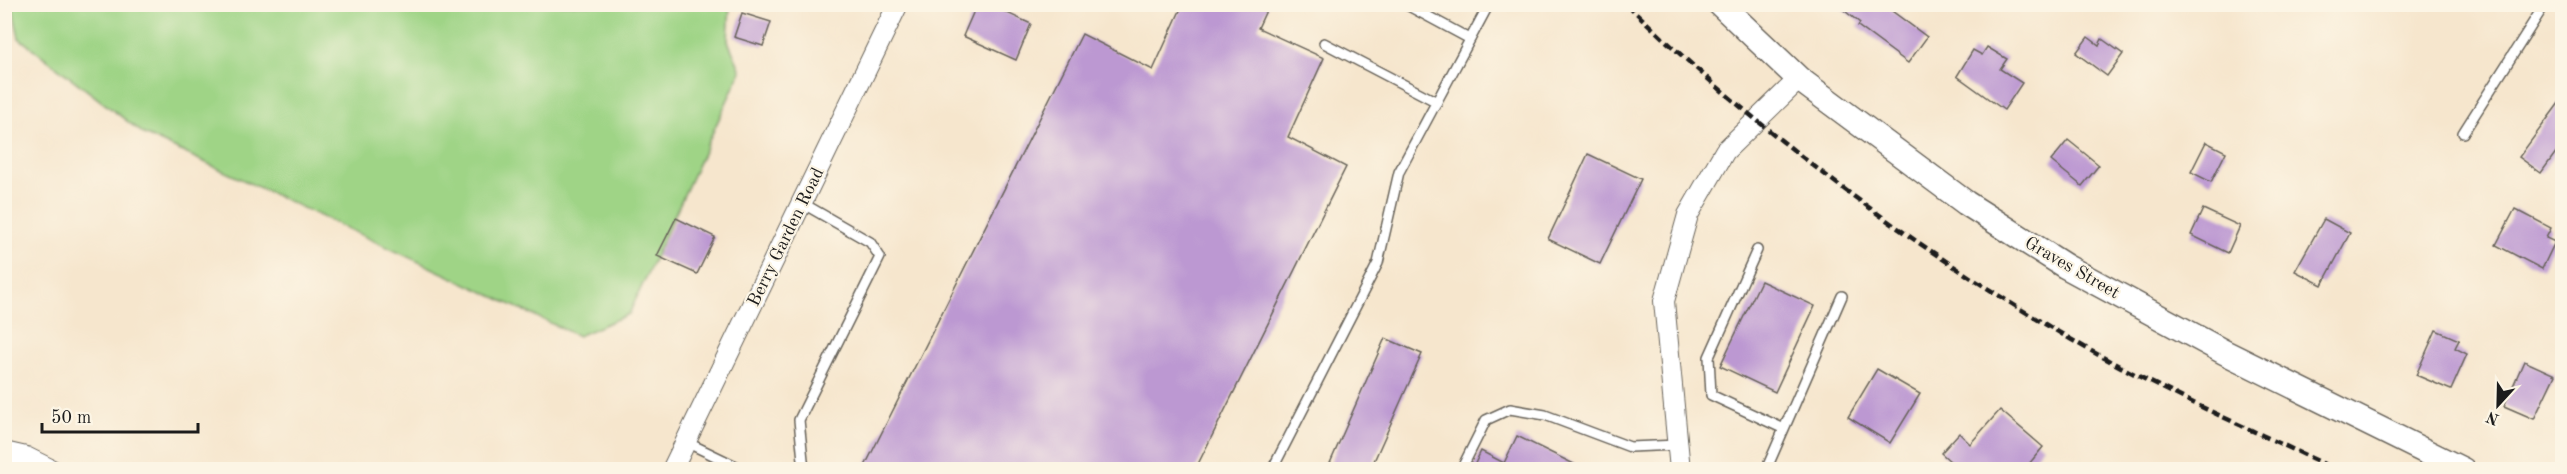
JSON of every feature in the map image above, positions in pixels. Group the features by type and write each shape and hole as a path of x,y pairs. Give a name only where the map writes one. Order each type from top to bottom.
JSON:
{"street":[{"name":"Berry Garden Road","path":"672,470 898,4"},
{"name":"Graves Street","path":"1720,4 1799,79 1966,203 2065,266 2283,382 2463,470"},
{"path":"1680,470 1664,301 1688,215 1725,151 1799,79"},
{"path":"4,452 26,457 52,470"}],"lane":[{"path":"1405,4 1470,39"},
{"path":"1272,470 1378,263 1397,179 1489,4"},
{"path":"2463,133 2545,4"},
{"path":"1324,44 1437,102"},
{"path":"802,203 870,242 880,257 799,420 804,470"},
{"path":"1757,250 1708,357 1711,395 1782,428"},
{"path":"1766,470 1782,428 1842,296"},
{"path":"1461,470 1486,420 1510,409 1545,415 1630,447 1678,445"},
{"path":"686,442 744,470"}],"green space":[{"path":"12,4 730,5 728,41 741,71 629,314 578,336 144,134 19,38"}],"building":[{"path":"977,4 988,4 1031,24 1016,60 963,36"},
{"path":"1183,4 1269,4 1258,28 1324,58 1288,137 1346,167 1195,470 863,470 1082,34 1153,70"},
{"path":"1836,4 1897,4 1892,11 1927,37 1908,63 1858,26 1860,23"},
{"path":"742,13 771,22 763,46 734,37"},
{"path":"2088,37 2099,45 2102,39 2123,54 2107,76 2076,53"},
{"path":"1987,47 2007,59 2000,69 2022,83 2004,110 1957,76 1973,50 1982,55"},
{"path":"2562,99 2562,144 2541,173 2519,157"},
{"path":"2068,140 2099,165 2082,186 2051,161"},
{"path":"2206,142 2226,152 2211,182 2191,172"},
{"path":"1588,154 1641,179 1600,264 1548,239"},
{"path":"2203,209 2240,226 2228,253 2191,235"},
{"path":"2515,209 2551,228 2546,238 2555,242 2542,269 2496,245"},
{"path":"676,218 715,237 697,274 657,256"},
{"path":"2324,219 2350,233 2322,285 2295,271"},
{"path":"1761,281 1815,306 1775,392 1720,366"},
{"path":"2436,330 2459,340 2455,348 2467,354 2451,390 2416,375"},
{"path":"1385,338 1422,354 1370,470 1327,470"},
{"path":"2524,361 2555,375 2534,419 2504,406"},
{"path":"1877,369 1920,394 1890,443 1848,417"},
{"path":"2000,410 2043,447 2024,470 1960,470 1941,453 1959,433 1970,444"},
{"path":"1517,436 1586,470 1472,470 1481,451 1504,463"}],"railway":[{"path":"1627,4 1678,52 1784,143 1839,186 1953,266 2104,358 2203,408 2337,470"}]}
